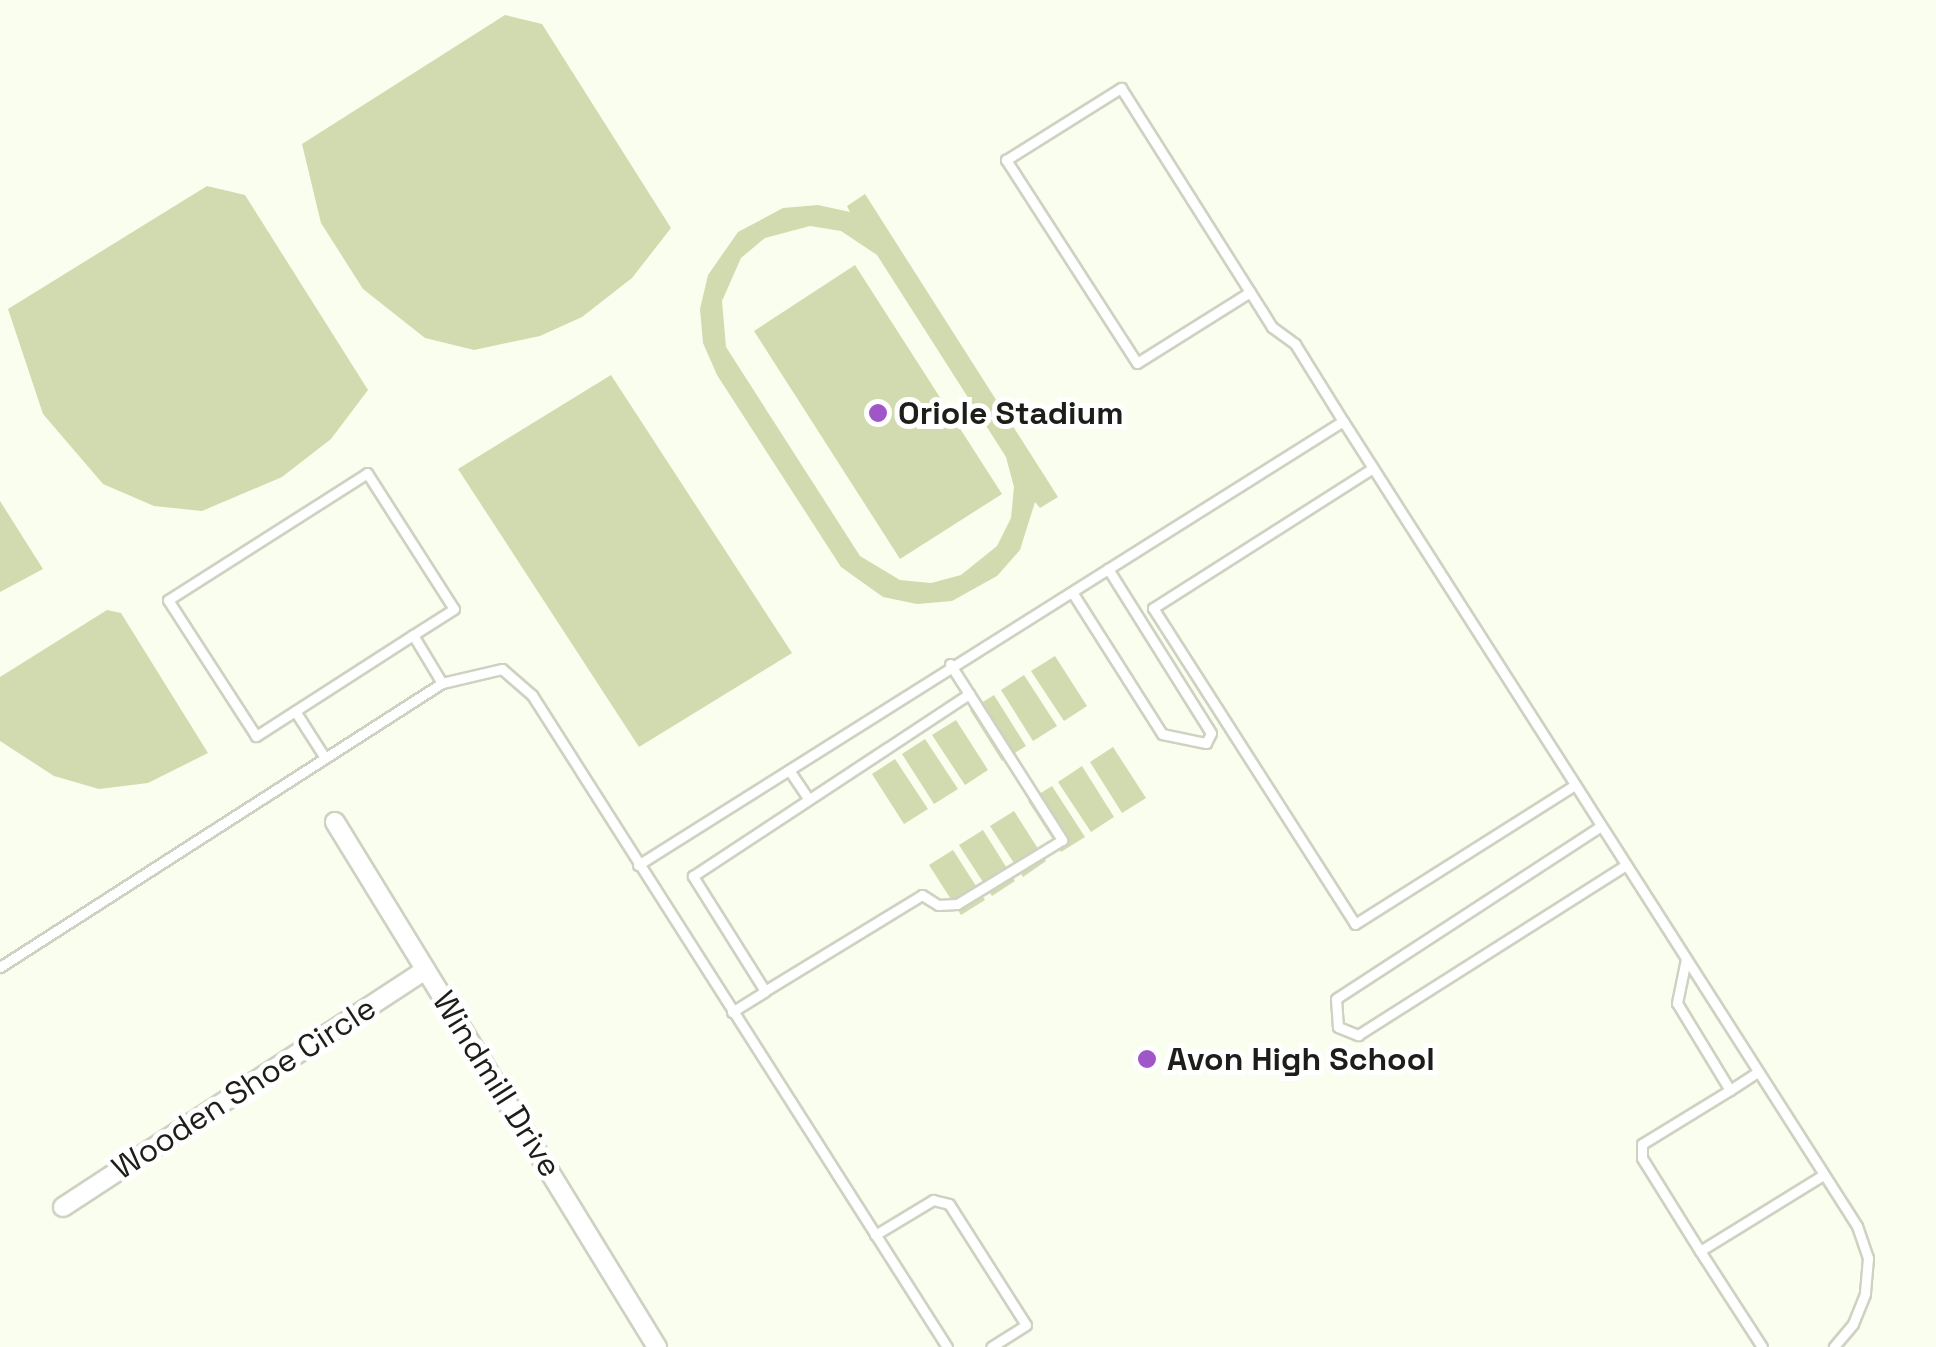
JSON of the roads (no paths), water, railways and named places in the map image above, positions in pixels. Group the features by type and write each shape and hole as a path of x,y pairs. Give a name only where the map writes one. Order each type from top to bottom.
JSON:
{"street":[{"name":"Windmill Drive","path":"335,822 657,1347"},
{"name":"Wooden Shoe Circle","path":"63,1207 424,970"}],"lane":[{"path":"1250,292 1137,364 1006,160 1121,88 1250,292 1272,328 1307,360 1857,1226 1868,1258 1854,1324 1834,1347"},
{"path":"638,865 950,664 1343,422"},
{"path":"1373,468 1154,608 1355,924 1575,784"},
{"path":"368,473 454,609 413,635 256,736 168,600 368,473"},
{"path":"1072,592 1162,734 1206,743 1211,734 1108,570"},
{"path":"413,635 442,683"},
{"path":"732,1012 922,895 938,905 957,904 1062,840 950,664"},
{"path":"0,967 442,683 490,667 519,678 946,1347"},
{"path":"765,991 693,876 969,694"},
{"path":"295,711 325,758"},
{"path":"789,770 808,798"},
{"path":"1601,826 1336,998 1338,1026 1358,1034 1626,865"},
{"path":"1686,959 1677,1002 1730,1090"},
{"path":"1758,1072 1642,1144 1642,1158 1762,1347"},
{"path":"1700,1251 1822,1175"},
{"path":"875,1235 942,1198 1026,1324 991,1347"}],"place":[{"name":"Oriole Stadium","path":"878,413"},
{"name":"Avon High School","path":"1147,1059"}]}
